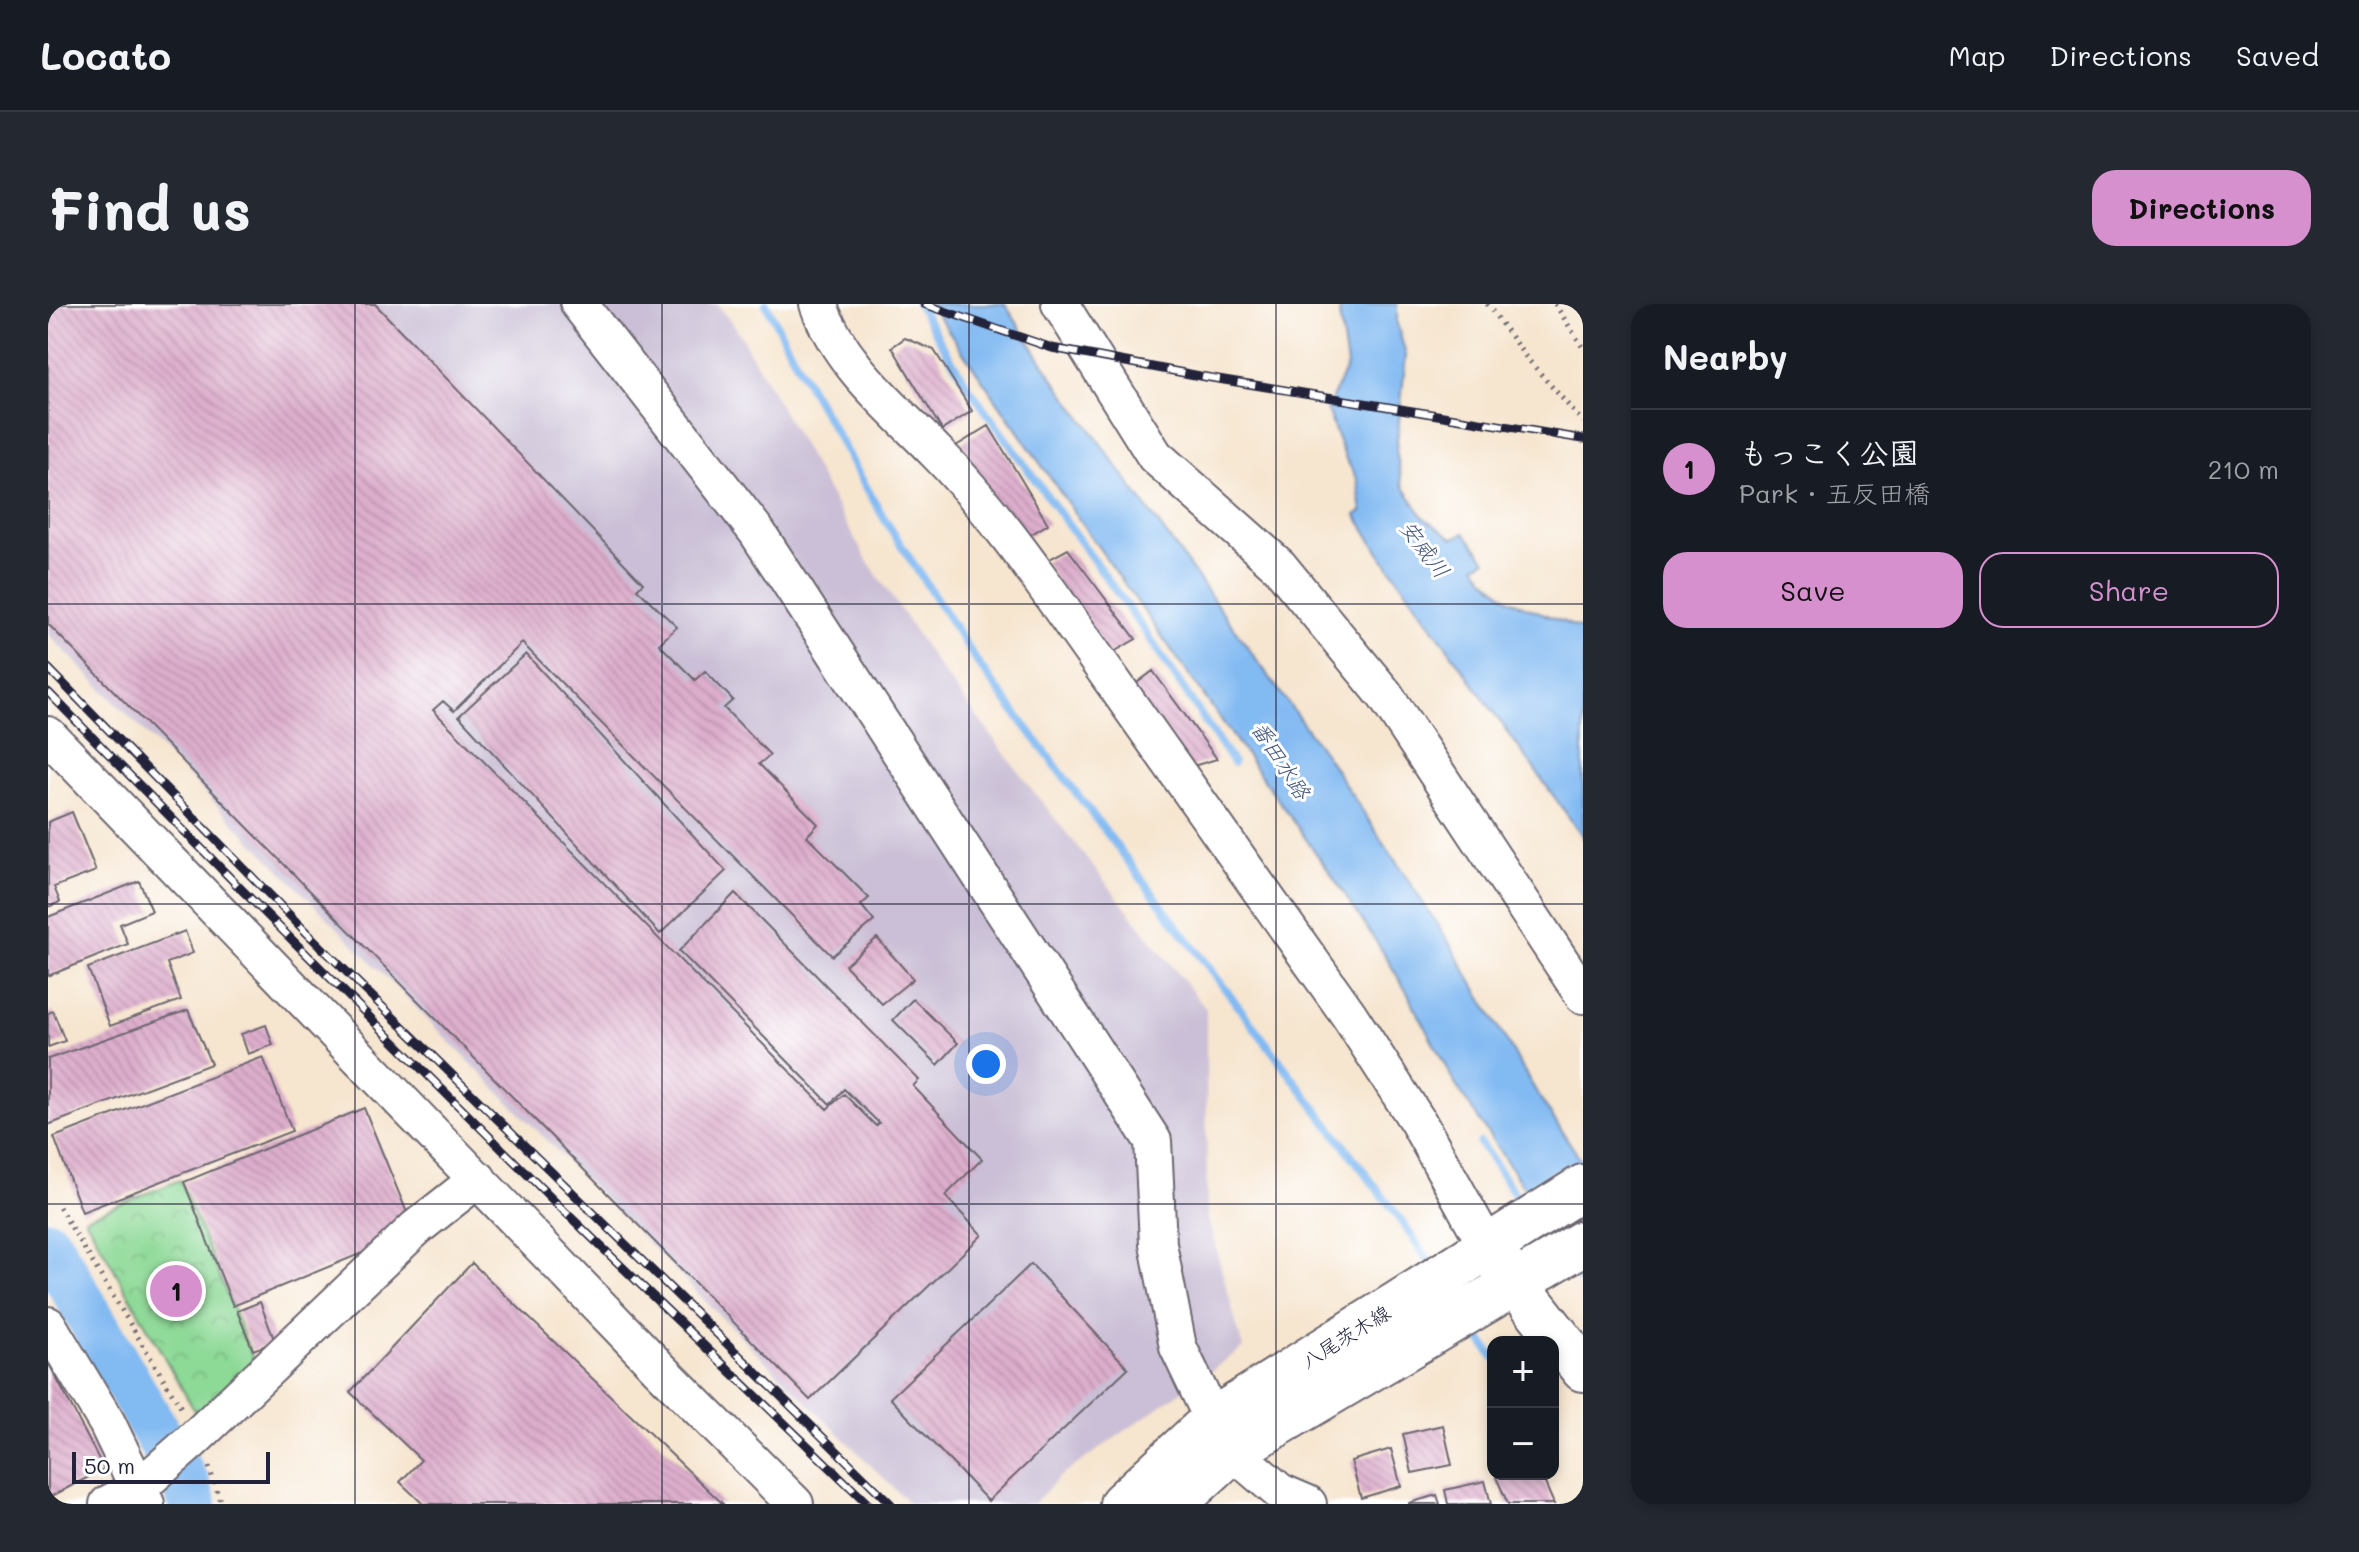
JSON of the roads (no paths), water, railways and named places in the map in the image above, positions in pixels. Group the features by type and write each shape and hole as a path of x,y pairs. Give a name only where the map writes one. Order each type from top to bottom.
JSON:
{"main road":[{"name":"八尾茨木線","path":"1427,1311 1487,1248 1583,1187"},
{"name":"八尾茨木線","path":"1122,1504 1222,1435 1427,1311 1515,1283 1583,1243"},
{"path":"1487,1248 1583,1369"},
{"name":"八尾茨木線","path":"1176,1503 1222,1435"}],"street":[{"path":"579,304 757,532 1153,1141 1158,1244 1178,1347 1222,1435 1280,1492 1308,1504"},
{"path":"818,304 824,321 855,370 941,457 1015,544 1050,593 1349,1015 1418,1122 1487,1248"},
{"path":"1060,304 1155,456 1279,566 1385,695 1583,995"},
{"path":"48,735 660,1369 795,1504"},
{"path":"48,1325 107,1423 137,1492 416,1228 478,1179"}],"water":[{"name":"番田水路","path":"930,304 1005,304 1046,368 1327,757 1447,939 1538,1095 1583,1163 1583,1265 1523,1186 1455,1084 1408,994 1333,877"},
{"name":"安威川","path":"1342,304 1397,304 1397,324 1406,355 1396,450 1402,484 1423,517 1453,538 1465,533 1486,560 1476,565 1484,577 1510,600 1583,630 1583,837 1379,552 1356,515 1362,511 1357,479 1327,410 1347,365 1339,314"}],"waterway":[{"path":"766,304 885,520 979,665 1403,1223 1432,1267"},
{"path":"918,304 967,385 1144,630 1233,763"},
{"path":"1480,1143 1524,1207"},
{"path":"48,1244 186,1484 193,1504"},
{"path":"1569,1265 1583,1284"},
{"path":"1471,1325 1487,1348"}],"railway":[{"path":"924,304 1052,348 1200,376 1583,439"},
{"path":"48,668 307,933 891,1504"},
{"path":"48,692 558,1205 868,1504"}],"place":[{"name":"もっこく公園","path":"176,1291"}]}
